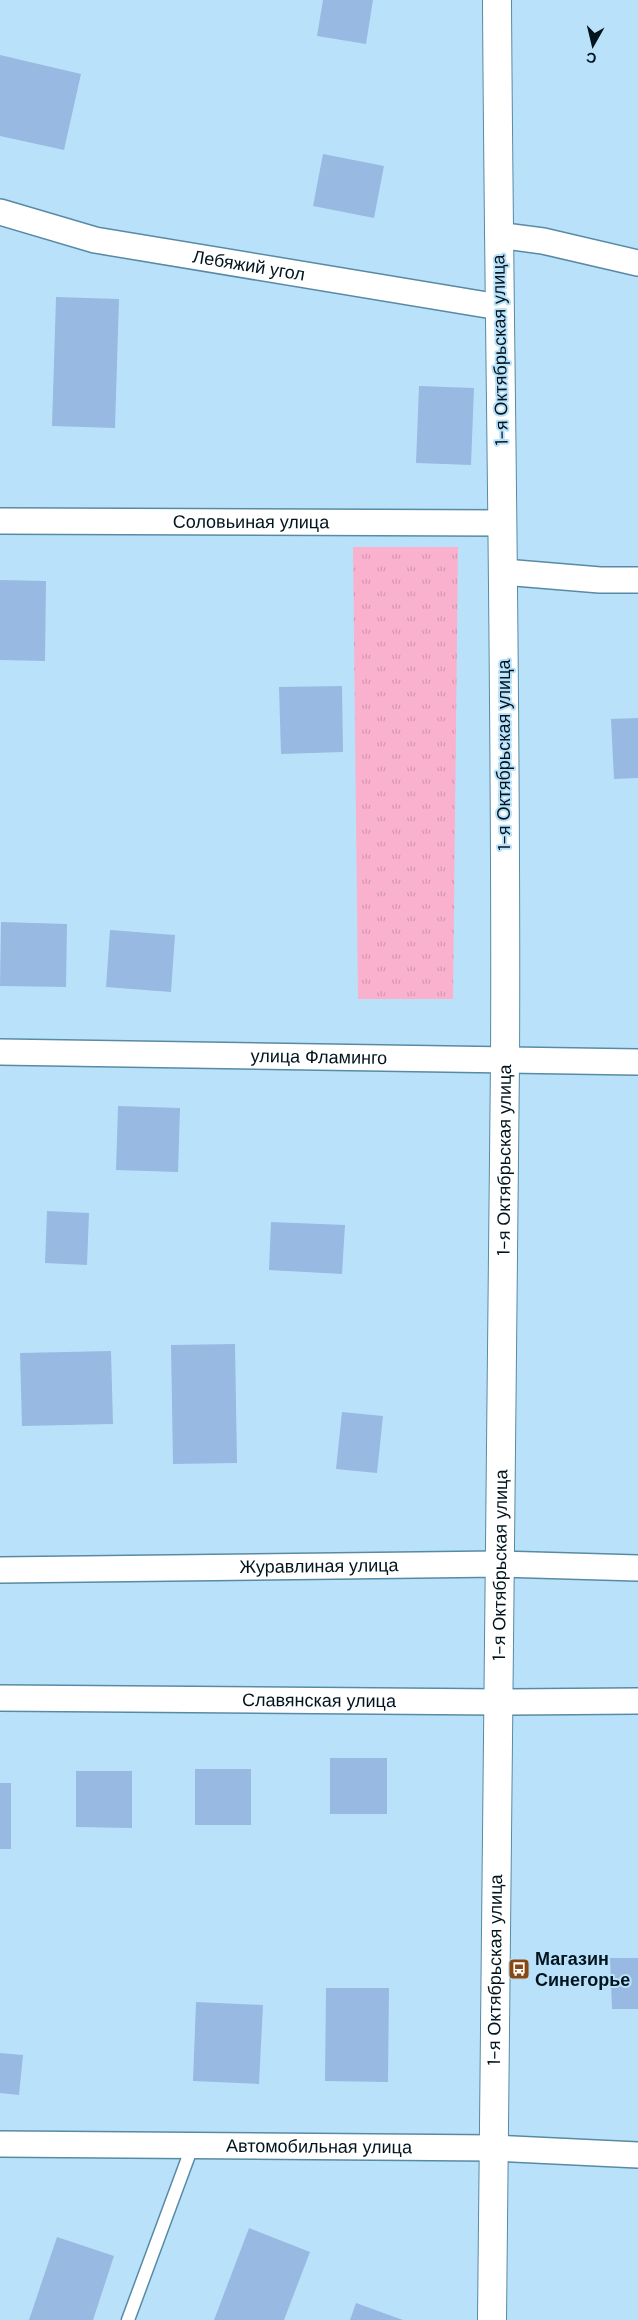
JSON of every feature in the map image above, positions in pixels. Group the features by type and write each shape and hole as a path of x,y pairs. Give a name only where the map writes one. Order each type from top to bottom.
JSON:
{"street":[{"name":"1-я Октябрьская улица","path":"492,2320 505,1059 503,523 498,235 497,0"},
{"name":"Лебяжий угол","path":"0,212 95,240 499,307"},
{"path":"498,235 543,241 638,262"},
{"name":"Соловьиная улица","path":"0,521 503,523"},
{"path":"503,572 600,580 638,580"},
{"name":"улица Фламинго","path":"0,1052 638,1062"},
{"name":"Журавлиная улица","path":"0,1570 499,1564 638,1568"},
{"name":"Славянская улица","path":"0,1698 498,1702 638,1701"},
{"name":"Автомобильная улица","path":"0,2144 493,2148 638,2155"}],"lane":[{"path":"128,2320 192,2147"}],"green space":[{"path":"353,547 458,547 453,999 358,999"}],"building":[{"path":"323,0 373,0 366,44 317,36"},
{"path":"0,55 81,74 64,150 0,136"},
{"path":"323,154 384,166 374,218 313,206"},
{"path":"56,297 119,299 115,428 52,426"},
{"path":"419,386 474,388 471,465 416,463"},
{"path":"0,580 46,581 45,661 0,660"},
{"path":"342,686 343,752 281,754 279,687"},
{"path":"638,718 638,778 614,779 611,719"},
{"path":"1,922 67,924 66,987 0,986"},
{"path":"110,930 175,935 171,992 106,987"},
{"path":"118,1106 180,1108 178,1172 116,1170"},
{"path":"47,1211 89,1213 87,1265 45,1263"},
{"path":"271,1222 345,1225 342,1274 269,1270"},
{"path":"235,1344 237,1463 173,1464 171,1345"},
{"path":"111,1351 113,1424 22,1426 20,1353"},
{"path":"342,1412 383,1416 377,1473 336,1469"},
{"path":"330,1758 387,1758 387,1814 330,1814"},
{"path":"195,1769 251,1769 251,1825 195,1825"},
{"path":"76,1771 132,1771 132,1828 76,1827"},
{"path":"0,1783 11,1783 11,1849 0,1849"},
{"path":"610,1958 638,1958 638,2009 612,2009"},
{"path":"326,1988 389,1988 388,2082 325,2081"},
{"path":"196,2002 263,2005 259,2084 193,2081"},
{"path":"0,2053 23,2055 19,2095 0,2093"},
{"path":"249,2228 310,2252 284,2320 214,2320"},
{"path":"57,2237 114,2256 93,2320 29,2320"},
{"path":"356,2303 403,2320 350,2320"}],"place":[{"name":"Магазин Синегорье","path":"519,1969"}]}
